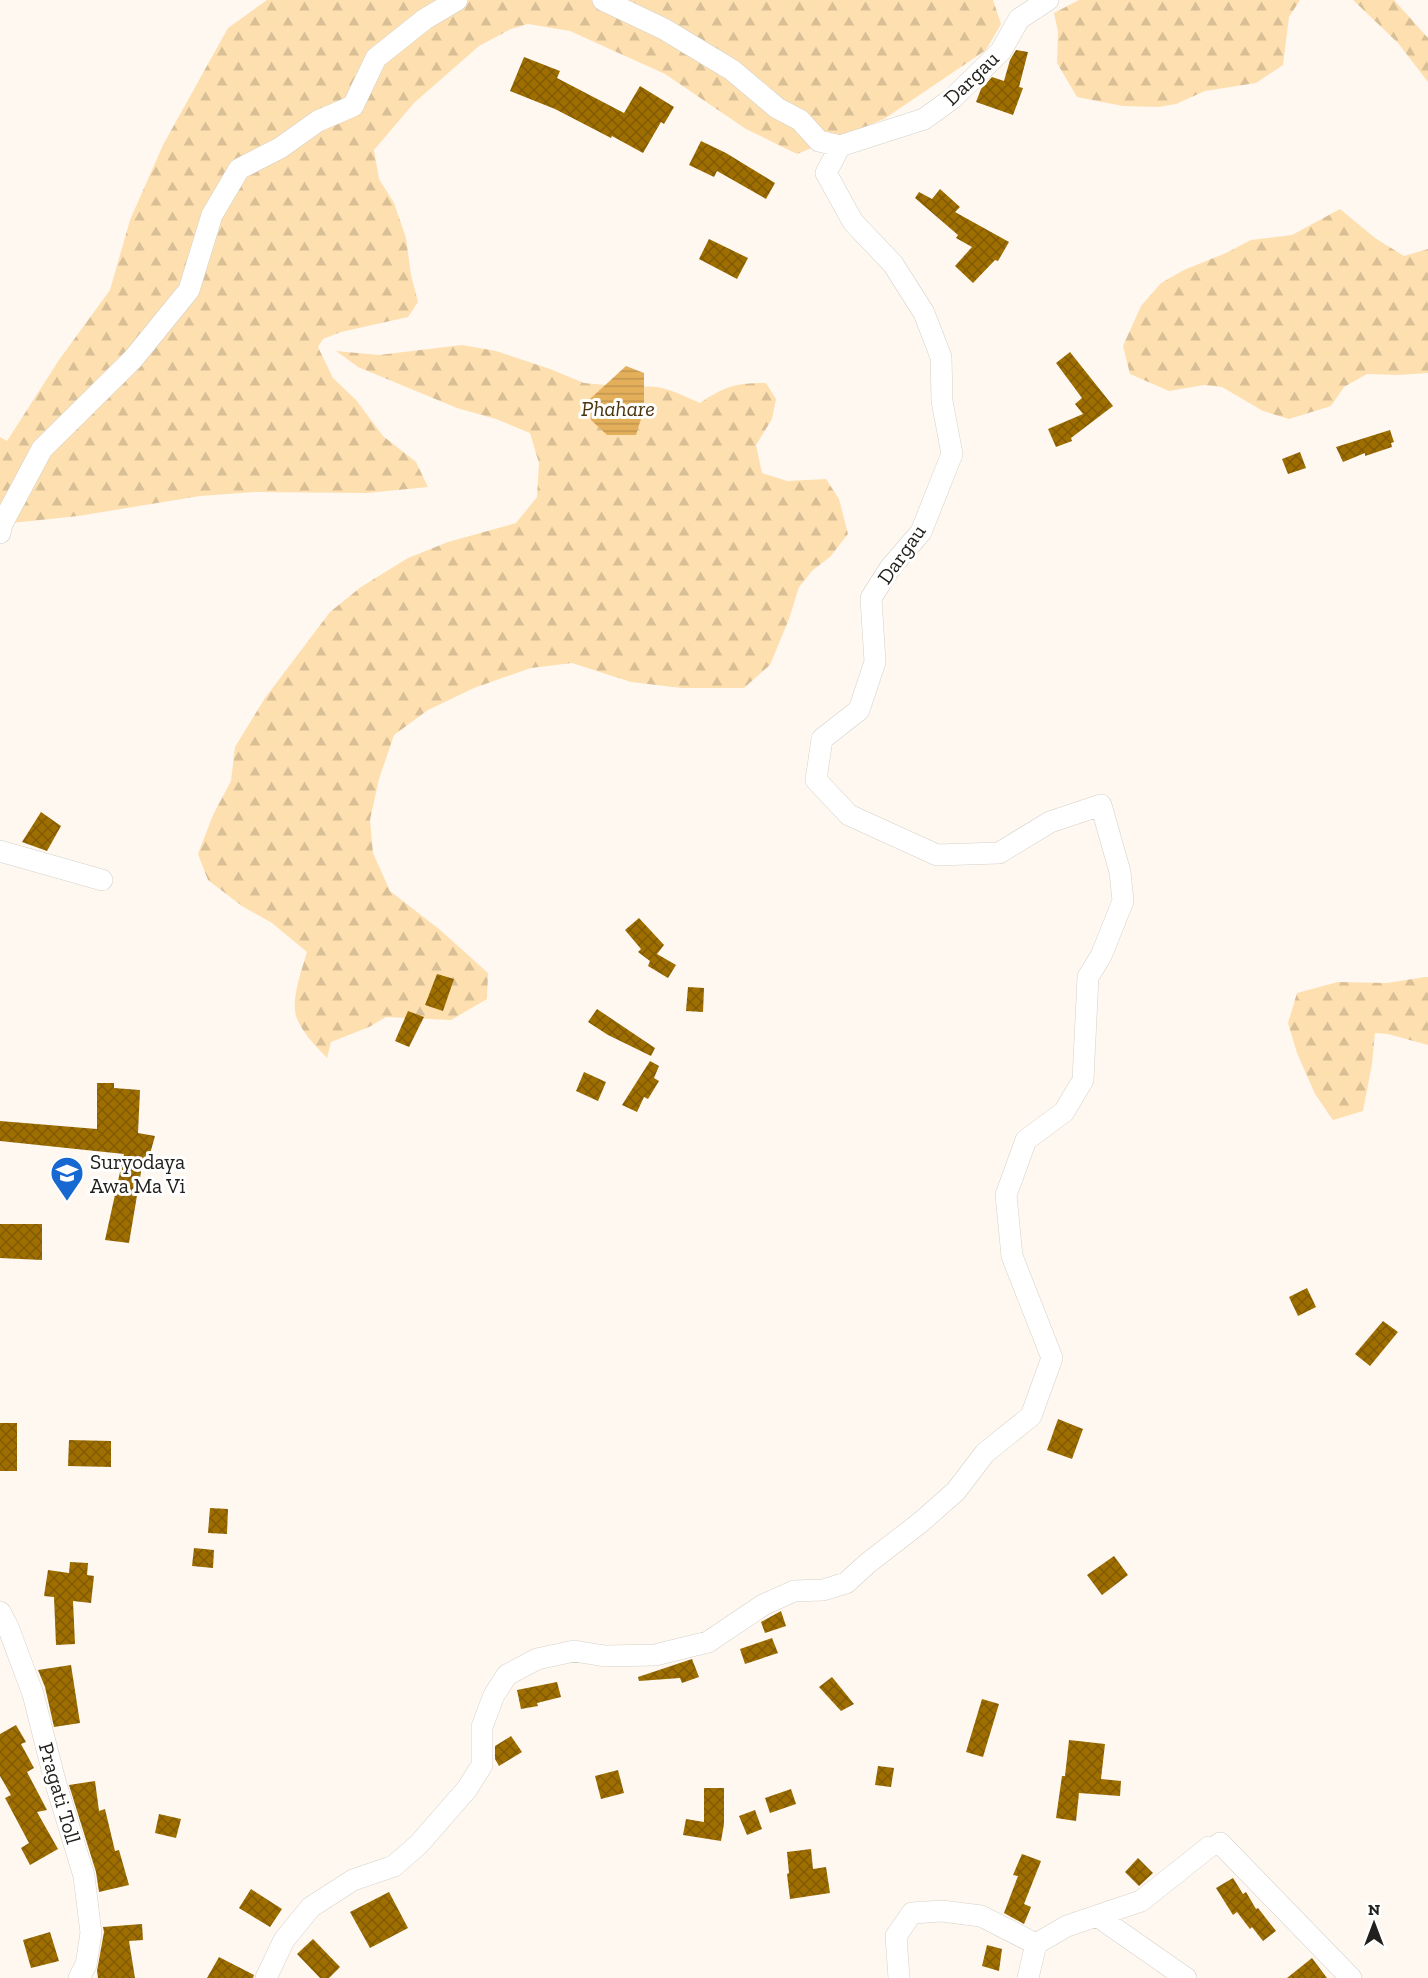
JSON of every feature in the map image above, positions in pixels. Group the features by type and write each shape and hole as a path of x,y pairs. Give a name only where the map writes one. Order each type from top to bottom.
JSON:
{"street":[{"path":"0,533 2,524 42,449 133,359 189,290 212,215 239,170 280,148 318,121 353,106 376,58 425,20 457,0"},
{"path":"603,0 664,29 732,70 777,108 800,120 819,141 840,146"},
{"name":"Dargau","path":"266,1978 284,1940 311,1907 353,1880 394,1866 419,1844 466,1789 482,1765 482,1727 494,1695 507,1675 537,1659 574,1651 605,1656 655,1655 708,1642 763,1605 794,1591 824,1590 846,1583 956,1491 985,1453 1031,1416 1052,1358 1012,1256 1006,1195 1026,1140 1064,1112 1083,1080 1088,977 1101,956 1124,901 1120,872 1101,805 1050,822 999,853 937,855 849,815 816,780 822,739 859,710 875,662 871,598 890,568 921,532 952,454 942,400 941,357 924,313 893,264 852,222 826,173 840,146 924,119 953,98 1001,51 1019,20 1048,0"},
{"path":"0,851 102,880"},
{"name":"Pragati Toll","path":"0,1612 8,1627 33,1694 55,1781 84,1876 91,1933 86,1965 75,1978"},
{"path":"1028,1978 1036,1944 1067,1926 1141,1901 1215,1845 1351,1978"},
{"path":"899,1978 896,1936 912,1913 942,1911 981,1916 1036,1944"},
{"path":"1096,1916 1186,1978"}],"green space":[{"path":"267,0 993,0 1001,24 986,50 884,119 797,154 746,129 665,74 570,31 528,24 511,29 479,46 414,103 374,150 379,179 394,203 406,238 411,275 418,302 408,317 341,332 323,339 318,347 333,378 356,400 383,436 416,462 428,487 367,493 255,492 200,496 78,516 2,524 0,522 0,437 7,441 59,360 110,290 130,220 163,145 228,28"},
{"path":"1079,0 1300,0 1289,17 1283,65 1256,83 1205,91 1176,104 1159,107 1123,106 1077,97 1057,63 1058,32 1054,13"},
{"path":"1353,0 1394,0 1428,38 1428,82 1398,43"},
{"path":"1340,209 1375,238 1404,256 1428,249 1428,373 1367,374 1344,387 1331,406 1289,419 1263,411 1222,387 1204,385 1169,391 1130,374 1123,346 1141,306 1161,283 1184,270 1251,240 1292,235"},
{"path":"462,345 496,351 584,383 640,388 655,387 700,403 731,387 766,383 776,399 772,419 756,445 762,473 787,481 826,479 839,499 848,534 830,557 813,570 799,587 770,665 744,688 682,688 631,682 572,663 531,668 474,688 428,710 394,735 379,779 370,820 373,853 390,891 439,929 488,973 487,999 451,1020 386,1017 369,1027 331,1042 327,1058 306,1034 296,1016 296,993 307,952 272,923 242,906 208,880 198,854 213,815 231,781 235,747 265,698 330,612 361,587 408,558 448,542 516,523 537,497 539,463 530,433 496,419 457,408 358,367 336,351 379,355"},
{"path":"1428,977 1428,1045 1388,1034 1375,1033 1363,1111 1333,1120 1315,1094 1297,1053 1288,1023 1297,993 1338,982 1387,983"}],"water":[{"name":"Phahare","path":"626,366 644,373 644,409 636,435 607,435 591,420 590,399"}],"building":[{"path":"1016,50 1028,52 1019,87 1023,88 1013,115 976,102 981,89 992,77 1004,81 1010,60"},
{"path":"524,57 560,71 557,78 624,113 640,86 674,107 664,124 661,122 643,153 555,109 510,91"},
{"path":"701,141 726,153 775,183 766,199 717,171 714,177 689,165"},
{"path":"940,189 960,207 955,212 1009,242 998,261 995,260 973,283 955,266 972,247 956,238 958,235 915,198 919,192 932,199"},
{"path":"709,239 748,258 737,279 699,259"},
{"path":"1070,352 1113,406 1071,438 1072,441 1056,447 1048,429 1083,414 1075,404 1082,398 1056,363"},
{"path":"1390,430 1394,442 1391,443 1392,447 1365,456 1365,453 1343,462 1336,447"},
{"path":"1300,452 1306,468 1288,474 1282,459"},
{"path":"41,812 61,826 47,851 22,842"},
{"path":"639,918 664,945 657,954 676,965 668,978 648,966 650,961 638,952 641,949 625,930"},
{"path":"437,974 454,979 443,1011 425,1005"},
{"path":"688,987 704,988 703,1012 686,1011"},
{"path":"597,1009 655,1048 651,1056 608,1035 588,1022"},
{"path":"408,1011 424,1017 409,1047 395,1041"},
{"path":"650,1061 659,1066 654,1078 659,1081 648,1099 644,1097 637,1112 622,1105"},
{"path":"584,1072 606,1082 598,1101 576,1091"},
{"path":"97,1083 114,1083 114,1088 140,1090 138,1133 155,1136 148,1161 143,1160 129,1243 105,1240 124,1154 0,1141 0,1121 97,1129"},
{"path":"0,1224 42,1224 42,1260 0,1258"},
{"path":"1307,1288 1316,1307 1298,1316 1289,1297"},
{"path":"1383,1321 1398,1332 1370,1366 1355,1354"},
{"path":"1058,1419 1083,1429 1072,1459 1047,1450"},
{"path":"0,1423 17,1423 17,1471 0,1471"},
{"path":"69,1440 111,1441 111,1467 68,1466"},
{"path":"210,1508 228,1509 227,1534 208,1533"},
{"path":"194,1548 214,1550 213,1568 192,1566"},
{"path":"1114,1556 1128,1575 1102,1595 1087,1575"},
{"path":"70,1562 88,1563 87,1575 94,1576 91,1603 73,1601 75,1644 56,1645 54,1597 44,1596 48,1570 69,1573"},
{"path":"781,1611 786,1626 765,1633 761,1622"},
{"path":"772,1638 778,1653 745,1664 740,1649"},
{"path":"692,1659 699,1677 682,1683 680,1678 639,1681 638,1677"},
{"path":"71,1665 80,1723 54,1727 45,1687 38,1670"},
{"path":"832,1677 854,1704 841,1711 819,1687"},
{"path":"557,1682 561,1697 537,1703 538,1706 521,1709 517,1690"},
{"path":"982,1699 999,1704 983,1757 966,1752"},
{"path":"16,1725 26,1742 21,1744 34,1768 27,1772 47,1810 37,1812 58,1849 30,1865 21,1848 29,1843 5,1798 11,1795 0,1776 0,1734"},
{"path":"511,1736 522,1752 499,1766 495,1759 495,1746"},
{"path":"1069,1740 1105,1744 1101,1779 1121,1781 1120,1796 1079,1793 1076,1821 1056,1818 1062,1776 1065,1776"},
{"path":"878,1766 894,1768 891,1787 875,1785"},
{"path":"618,1770 624,1793 601,1799 595,1776"},
{"path":"95,1781 99,1811 105,1809 115,1851 119,1850 129,1885 99,1892 96,1872 69,1785"},
{"path":"704,1788 724,1788 724,1824 721,1841 683,1835 686,1819 704,1822"},
{"path":"791,1789 796,1804 770,1813 765,1798"},
{"path":"755,1810 762,1829 747,1835 739,1816"},
{"path":"159,1814 181,1819 176,1838 155,1833"},
{"path":"811,1849 813,1869 826,1867 830,1893 790,1899 787,1852"},
{"path":"1022,1854 1041,1861 1024,1904 1031,1907 1024,1924 1004,1913 1018,1876 1013,1875"},
{"path":"1138,1858 1153,1873 1139,1886 1125,1872"},
{"path":"1233,1878 1243,1894 1246,1892 1256,1909 1258,1908 1276,1931 1263,1941 1237,1912 1233,1915 1216,1888"},
{"path":"251,1889 282,1909 270,1927 239,1908"},
{"path":"389,1892 408,1928 370,1948 350,1912"},
{"path":"142,1924 143,1940 129,1941 135,1978 98,1978 103,1927"},
{"path":"50,1932 59,1961 31,1968 23,1940"},
{"path":"313,1939 340,1967 329,1978 320,1978 297,1954"},
{"path":"987,1945 1002,1949 999,1971 982,1966"},
{"path":"219,1957 254,1975 253,1978 207,1978"},
{"path":"1312,1958 1327,1978 1287,1978"}],"place":[{"name":"Suryodaya Awa Ma Vi","path":"67,1202"}]}
